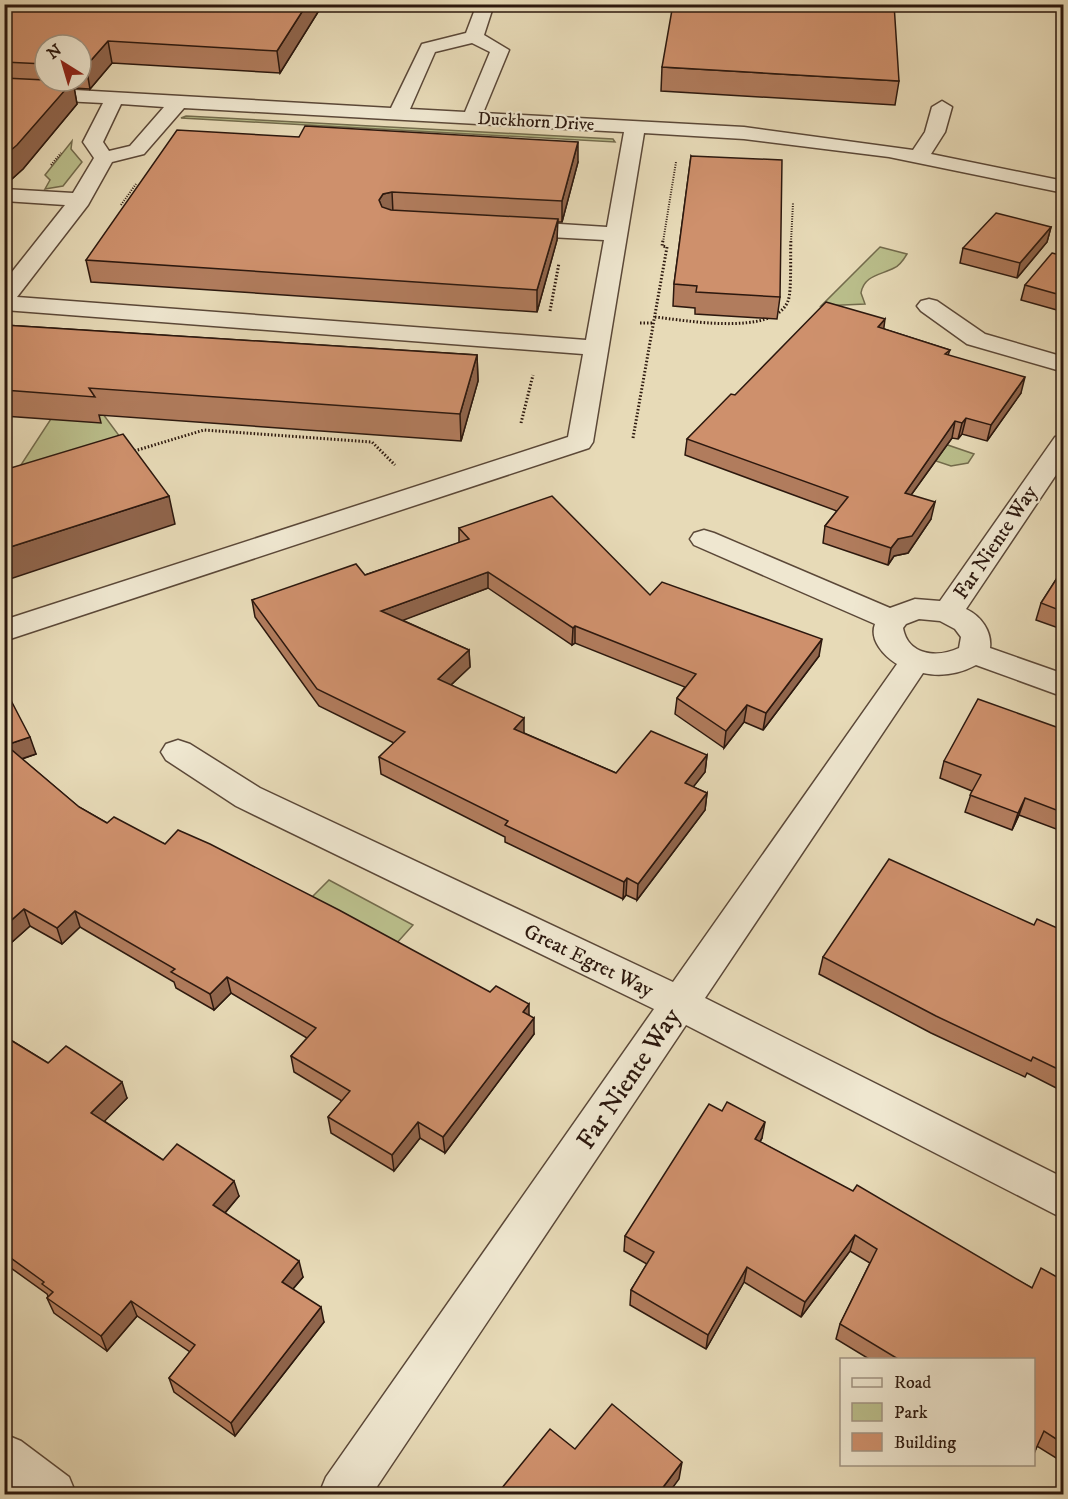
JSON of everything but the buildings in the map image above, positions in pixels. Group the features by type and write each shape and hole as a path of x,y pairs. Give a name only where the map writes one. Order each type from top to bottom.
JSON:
{"street":[{"path":"474,37 486,4"},
{"path":"398,113 428,48 474,37 500,50 472,117"},
{"name":"Duckhorn Drive","path":"4,92 635,126 802,139 919,156 1064,187"},
{"path":"104,158 93,142 115,98"},
{"path":"4,298 80,200 104,158 137,150 179,101"},
{"path":"919,156 935,132 942,107"},
{"path":"4,631 580,442 635,126"},
{"path":"4,195 80,200"},
{"path":"497,227 616,234"},
{"path":"4,303 596,348"},
{"path":"929,306 976,339 1064,365"},
{"name":"Far Niente Way","path":"948,612 1064,443"},
{"path":"704,539 891,620"},
{"path":"915,609 948,612 967,623 973,630 977,645 974,653 962,662 950,666 935,666 914,662 899,653 888,640 886,633 891,620 903,611 915,609"},
{"path":"974,653 1064,686"},
{"name":"Far Niente Way","path":"343,1494 914,662"},
{"name":"Great Egret Way","path":"178,752 248,797 679,1003 1064,1200"},
{"path":"4,1458 52,1494"}],"path":[{"path":"49,168 63,151"},
{"path":"633,438 667,247 662,246 676,159"},
{"path":"120,206 141,177"},
{"path":"655,317 747,324 779,314 788,301 793,203"},
{"path":"521,425 533,374 522,373"},
{"path":"124,454 204,430 372,442 396,465 385,469"}],"green space":[{"path":"186,116 613,139 615,142 181,118"},
{"path":"72,141 71,149 82,162 63,186 45,189 50,180 45,175"},
{"path":"880,247 907,254 896,267 866,282 861,293 865,304 821,306"},
{"path":"77,379 129,449 5,487 5,467 19,468"},
{"path":"901,429 974,454 968,463 951,466 888,445"},
{"path":"329,880 413,925 395,945 310,899"}]}
